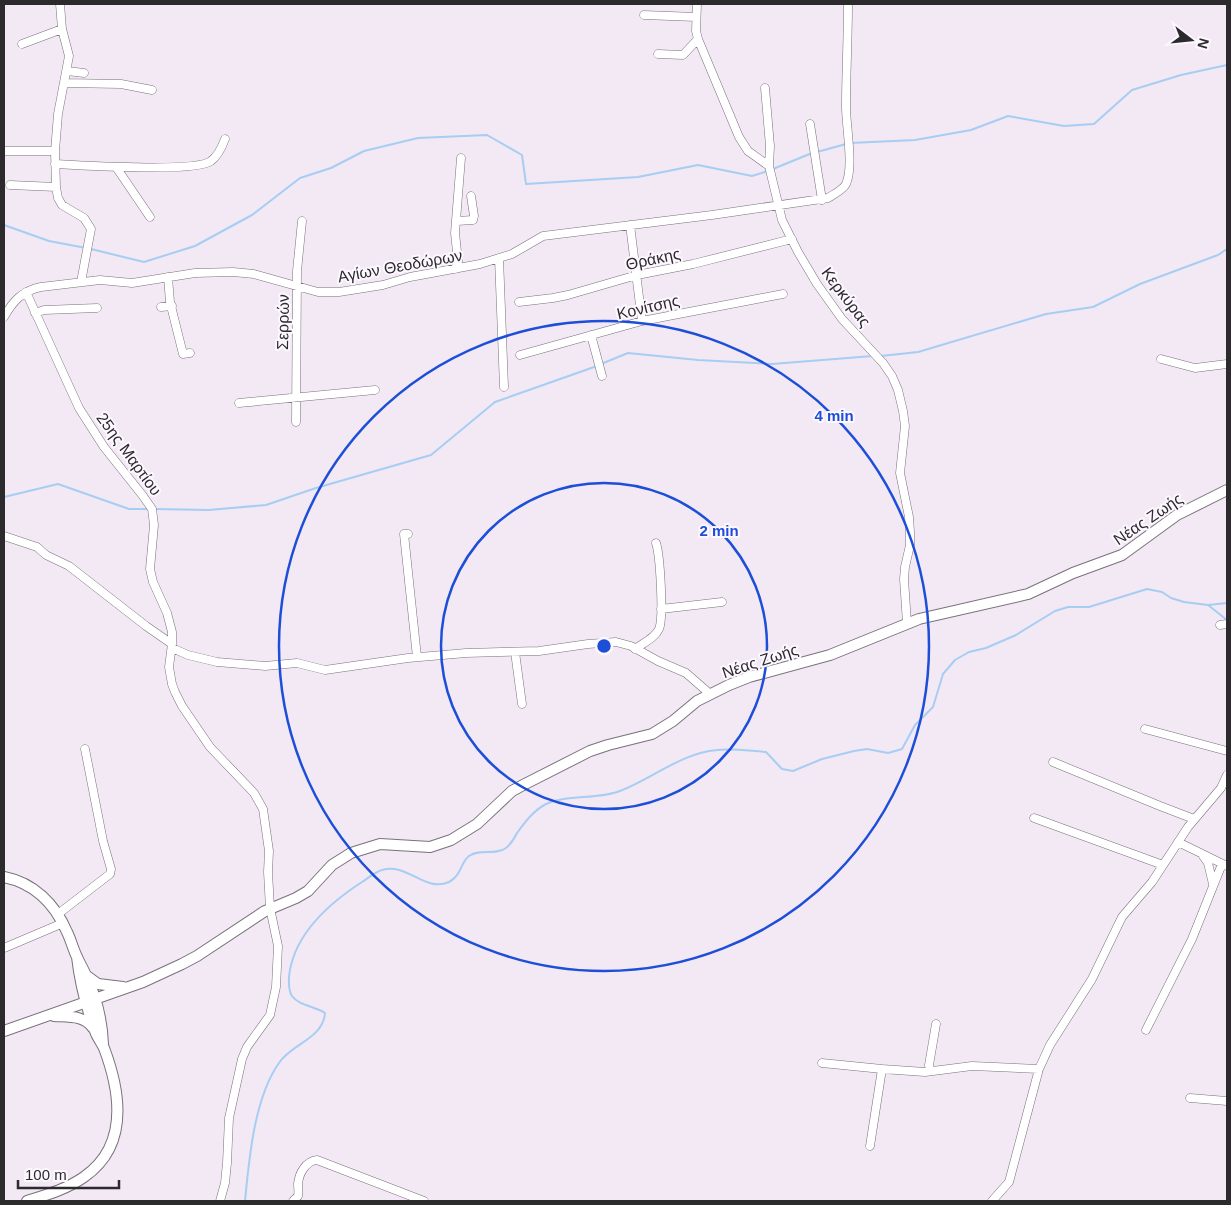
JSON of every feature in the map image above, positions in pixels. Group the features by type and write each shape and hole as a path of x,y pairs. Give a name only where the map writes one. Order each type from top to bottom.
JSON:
{"street":[{"path":"60,4 62,29 69,56 58,114 55,151 56,187 58,198 62,204 84,218 91,229 81,282"},
{"path":"696,4 696,31 698,39 741,142 748,151 769,166"},
{"path":"810,124 822,200 839,191 846,184 848,4"},
{"path":"644,15 696,17"},
{"path":"22,44 62,29"},
{"path":"658,54 683,55 698,39"},
{"path":"67,71 84,72"},
{"path":"64,83 121,84 152,90"},
{"name":"Κερκύρας","path":"765,88 770,146 769,166 782,220 817,284 842,319 883,363 892,376 898,390 903,410 904,426 900,473 909,517 910,532 910,545 904,579 907,623"},
{"path":"55,164 116,167 185,167 211,162 216,157 225,139"},
{"path":"4,151 55,151"},
{"path":"455,269 458,261 455,233 461,158"},
{"path":"116,167 150,217"},
{"path":"10,185 56,187"},
{"path":"457,221 473,220 474,206 471,196"},
{"name":"Αγίων Θεοδώρων","path":"26,292 41,287 100,280 132,283 195,273 244,272 318,292 339,292 383,285 410,277 480,264 519,250 543,236 712,215 779,204 822,200"},
{"name":"Σερρών","path":"296,422 297,286 302,221"},
{"path":"630,225 638,275 642,321"},
{"name":"Θράκης","path":"519,302 561,297 638,275 693,264 792,239"},
{"path":"499,258 504,387"},
{"path":"168,277 172,306 183,354 190,353"},
{"path":"4,317 17,298 26,292"},
{"name":"25ης Μαρτίου","path":"26,292 85,418 104,447 152,509 154,525 150,569 153,582 170,623 172,646 168,667 182,706 210,747 241,778 260,802 263,809 268,851 270,908 278,946 276,988 270,1015 246,1047 242,1058 228,1118 227,1163 220,1201"},
{"name":"Κονίτσης","path":"520,355 642,321 783,294"},
{"path":"161,307 172,306"},
{"path":"35,313 44,310 97,308"},
{"path":"591,335 602,376"},
{"path":"1161,360 1194,368 1227,364"},
{"path":"239,403 375,390"},
{"name":"Νέας Ζωής","path":"4,1031 154,978 197,956 270,908 308,891 332,865 351,853 380,844 430,847 451,840 477,824 512,792 525,784 590,751 652,734 710,694 749,677 830,655 907,623 1022,596 1073,573 1117,558 1128,552 1177,515 1227,490"},
{"path":"408,534 404,534 417,657"},
{"path":"4,536 37,547 69,566 172,646 188,655 217,662 265,666 297,663 325,670 417,657 466,653 539,651 606,642 624,644 686,673 710,694"},
{"path":"635,649 653,637 659,629 661,621 658,550 656,543"},
{"path":"660,609 722,602"},
{"path":"515,652 522,704"},
{"path":"1145,729 1227,752"},
{"path":"4,948 60,918 110,874 111,869 103,841 85,749"},
{"path":"1053,762 1194,819"},
{"path":"992,1201 1009,1182 1039,1068 1050,1045 1092,979 1118,922 1127,909 1152,882 1194,819 1214,797 1227,777"},
{"path":"1034,818 1163,865"},
{"path":"1146,1030 1192,939 1213,884 1225,865 1178,842"},
{"path":"1203,855 1208,863 1213,884"},
{"path":"4,878 15,880 32,888 47,900 60,918 76,957 87,976 96,1032"},
{"path":"27,1201 62,1189 83,1178 98,1164 109,1148 117,1125 118,1101 104,1048 101,1018 81,988 76,957"},
{"path":"87,976 98,984 129,987"},
{"path":"48,1016 81,1019 91,1025 104,1048"},
{"path":"930,1071 929,1065 936,1024"},
{"path":"822,1063 882,1069 930,1071 972,1066 1039,1068"},
{"path":"870,1146 882,1069"},
{"path":"1190,1098 1227,1101"},
{"path":"294,1201 298,1196 298,1182 306,1165 313,1160 317,1160 424,1201"}],"waterway":[{"path":"850,143 915,140 971,130 1008,116 1064,126 1094,124 1132,90 1181,75 1227,65"},
{"path":"91,249 144,262 195,246 252,215 300,178 331,168 364,151 418,138 487,135 522,155 526,184 638,177 698,165 752,176 768,171"},
{"path":"817,152 846,144"},
{"path":"773,169 812,153"},
{"path":"4,225 49,241 86,248"},
{"path":"881,356 918,352 1046,314 1093,307 1140,284 1218,255 1227,249"},
{"path":"601,364 628,353 698,360 772,364 873,356"},
{"path":"155,509 209,510 266,505 316,488 431,455 495,402 597,366"},
{"path":"4,497 58,484 129,509 148,509"},
{"path":"245,1201 254,1130 258,1111 271,1077 284,1056 319,1029 325,1013 299,1002 291,994 289,977 297,948 314,922 325,911 337,900 374,874 382,870 391,869 400,870 432,884 449,882 459,873 469,856 478,852 497,852 506,848 530,817 546,804 563,799 611,794 632,786 679,761 704,752 729,749 766,752 782,769 793,771 822,759 854,751 867,749 888,753 902,749 915,725 933,707 943,674 955,660 969,652 986,648 1016,635 1055,611 1068,607 1089,607 1147,589 1162,592 1171,598 1184,602 1208,605 1227,603"},
{"path":"1208,605 1227,620"}]}
